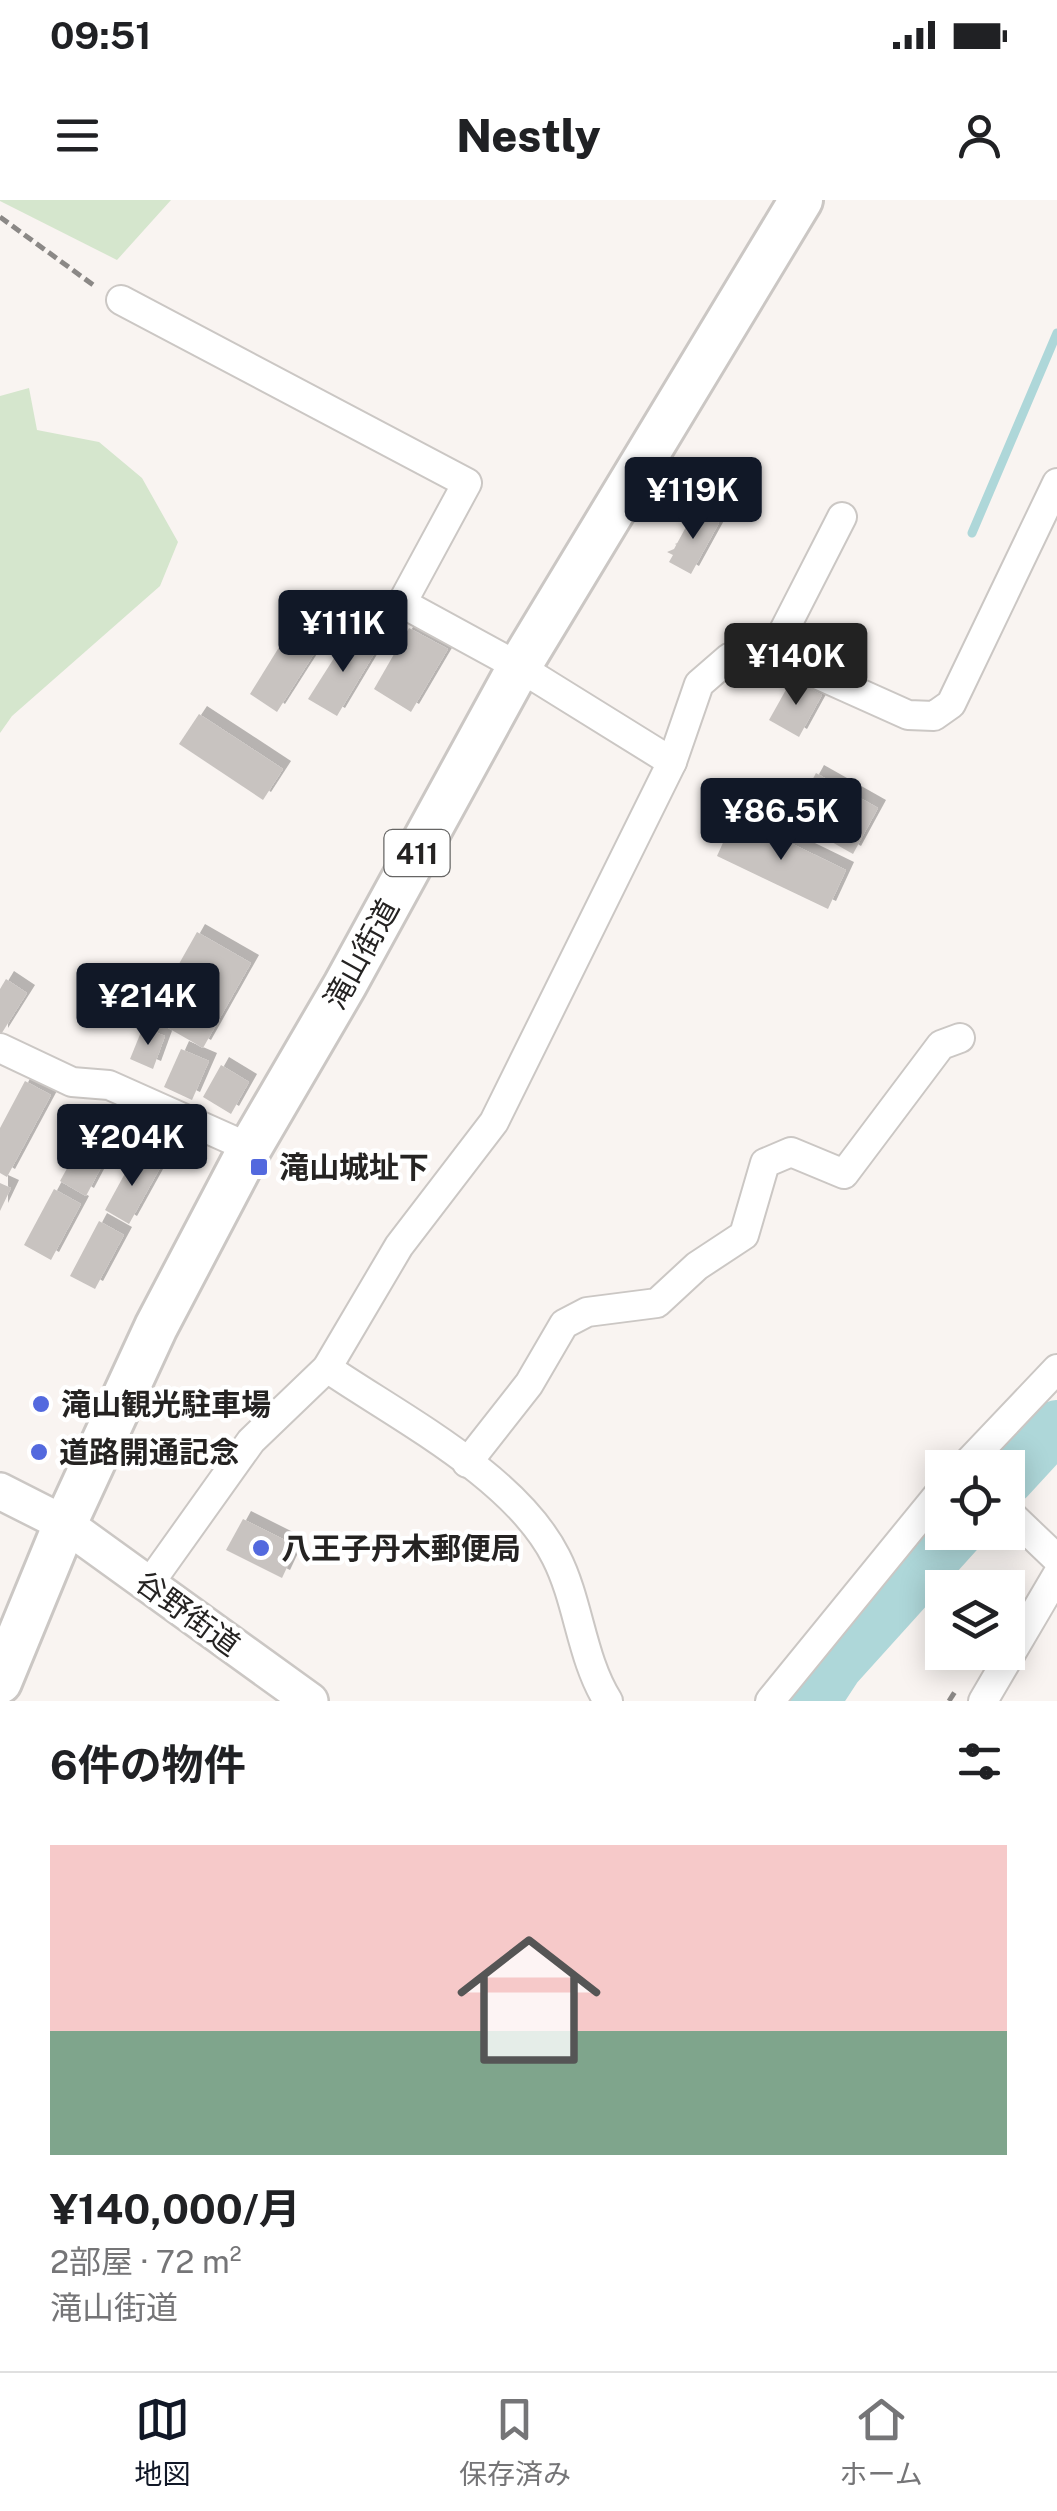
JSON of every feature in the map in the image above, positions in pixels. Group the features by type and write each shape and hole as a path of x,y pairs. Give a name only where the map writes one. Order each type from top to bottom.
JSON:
{"highway":[{"name":"滝山街道","path":"0,1682 65,1524 156,1327 250,1148 345,985 520,667 800,200"}],"main road":[{"name":"谷野街道","path":"0,1491 65,1524 310,1701"}],"street":[{"path":"121,300 467,483 402,603 520,667 672,762"},
{"path":"148,1584 251,1441 327,1368 399,1246 494,1122 672,762 699,684 729,658 772,654 908,715 934,716 951,704 1057,483"},
{"path":"772,654 842,518"},
{"path":"468,1462 528,1384 564,1324 587,1312 657,1303 697,1266 744,1234 766,1163 791,1152 844,1174 941,1045 960,1038"},
{"path":"0,1048 72,1082 109,1085 250,1148"},
{"path":"327,1368 468,1462 531,1518 557,1558 608,1701"},
{"path":"981,1450 1057,1369"},
{"path":"770,1701 925,1511"},
{"path":"1025,1529 1057,1558"},
{"path":"983,1701 1057,1575"}],"path":[{"path":"0,217 121,300"}],"green space":[{"path":"0,200 171,200 117,260 0,201"},
{"path":"29,388 37,430 99,442 142,478 178,542 160,586 12,716 0,733 0,396"}],"building":[{"path":"700,512 719,523 691,574 669,562 673,555 667,552 674,549 693,514 698,517"},
{"path":"299,615 328,632 277,712 250,694"},
{"path":"409,628 448,649 411,712 374,689"},
{"path":"350,633 377,649 337,716 308,699"},
{"path":"792,679 822,695 799,737 769,720"},
{"path":"199,714 283,769 263,800 179,744"},
{"path":"816,773 878,808 853,854 791,819"},
{"path":"735,816 846,870 828,909 717,856"},
{"path":"197,932 251,963 203,1048 149,1017"},
{"path":"6,979 27,993 0,1036 0,989"},
{"path":"143,1027 165,1036 153,1069 130,1059"},
{"path":"181,1049 209,1061 192,1100 164,1087"},
{"path":"221,1065 249,1082 231,1114 203,1097"},
{"path":"25,1081 51,1095 7,1177 0,1173 0,1128"},
{"path":"90,1127 115,1141 86,1196 60,1181"},
{"path":"135,1155 160,1168 129,1224 105,1210"},
{"path":"0,1183 11,1188 0,1211"},
{"path":"54,1189 81,1204 51,1260 24,1245"},
{"path":"99,1221 124,1235 95,1289 70,1276"},
{"name":"八王子丹木郵便局","path":"243,1519 297,1546 282,1578 226,1550"}],"waterway":[{"path":"972,533 1057,333"},
{"path":"1025,1461 1057,1426"},
{"path":"814,1701 837,1666 942,1550"}],"place":[{"name":"滝山城址下","path":"259,1167"},
{"name":"滝山観光駐車場","path":"41,1404"},
{"name":"道路開通記念","path":"39,1452"},
{"name":"八王子丹木郵便局","path":"261,1548"}]}
